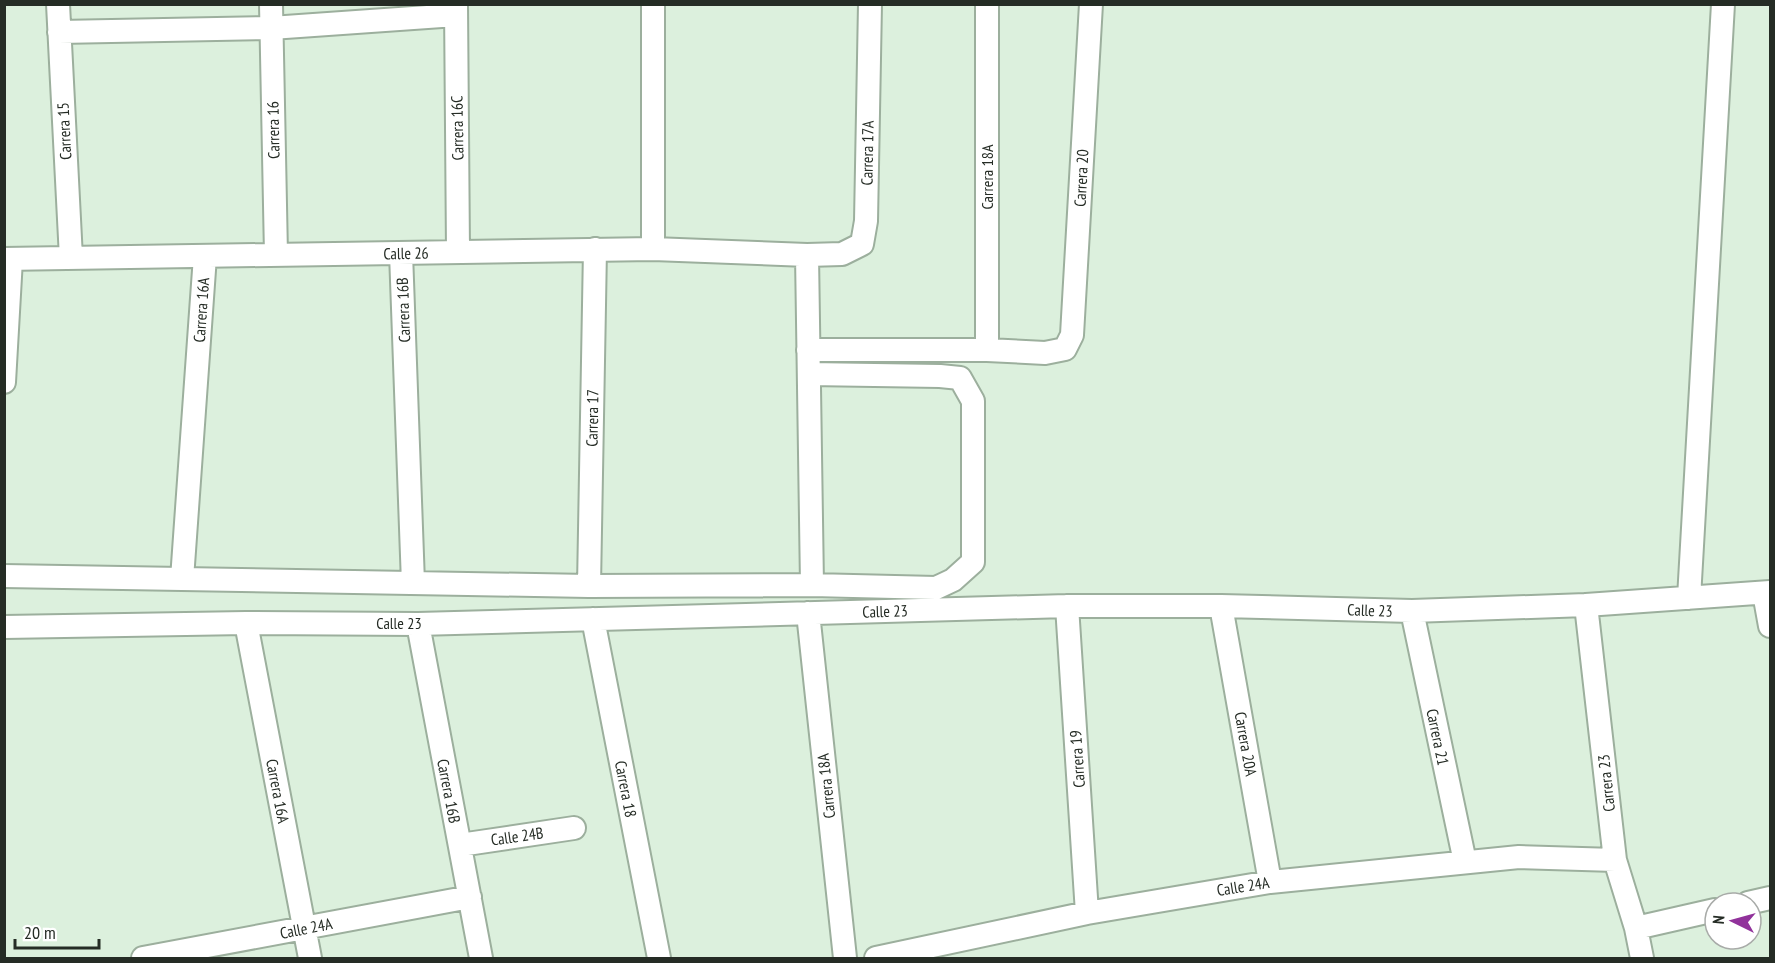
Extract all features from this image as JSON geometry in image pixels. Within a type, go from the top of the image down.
[{"type":"street","name":"Carrera 15","points":[[58,4],[71,258]]},
{"type":"street","name":"Carrera 16","points":[[271,4],[276,255]]},
{"type":"street","points":[[653,4],[653,249]]},
{"type":"street","name":"Carrera 17A","points":[[807,255],[842,254],[862,244],[866,221],[870,4]]},
{"type":"street","name":"Carrera 18A","points":[[987,4],[987,350]]},
{"type":"street","name":"Carrera 20","points":[[987,350],[1045,353],[1065,349],[1072,335],[1091,4]]},
{"type":"street","points":[[1689,598],[1723,4]]},
{"type":"street","points":[[59,32],[271,28],[456,10]]},
{"type":"street","name":"Carrera 16C","points":[[456,10],[458,252]]},
{"type":"street","name":"Calle 26","points":[[8,259],[595,249],[807,255]]},
{"type":"street","name":"Carrera 17","points":[[589,586],[595,249]]},
{"type":"street","name":"Carrera 16B","points":[[401,253],[412,583]]},
{"type":"street","points":[[807,255],[812,585]]},
{"type":"street","name":"Carrera 16A","points":[[182,579],[205,256]]},
{"type":"street","points":[[4,382],[8,259]]},
{"type":"street","points":[[808,350],[987,350]]},
{"type":"street","points":[[4,576],[589,586],[812,585],[936,588],[953,580],[973,562],[973,402],[960,378],[808,374]]},
{"type":"street","points":[[1767,592],[1770,626]]},
{"type":"street","name":"Calle 23","points":[[4,627],[246,623],[418,624],[1067,606],[1221,606],[1412,611],[1586,605],[1767,592]]},
{"type":"street","name":"Carrera 23","points":[[1586,605],[1615,860],[1636,928],[1642,958]]},
{"type":"street","name":"Carrera 19","points":[[1067,606],[1087,913]]},
{"type":"street","name":"Carrera 20A","points":[[1221,606],[1270,882]]},
{"type":"street","name":"Carrera 21","points":[[1412,611],[1465,862]]},
{"type":"street","name":"Carrera 18A","points":[[808,613],[845,958]]},
{"type":"street","name":"Carrera 18","points":[[593,619],[659,958]]},
{"type":"street","name":"Carrera 16A","points":[[246,623],[310,958]]},
{"type":"street","name":"Carrera 16B","points":[[418,624],[481,958]]},
{"type":"street","name":"Calle 24B","points":[[460,845],[574,828]]},
{"type":"street","name":"Calle 24A","points":[[876,958],[1087,913],[1270,882],[1519,857],[1615,860]]},
{"type":"street","name":"Calle 24A","points":[[143,958],[470,897]]},
{"type":"street","points":[[1636,928],[1703,913]]}]
